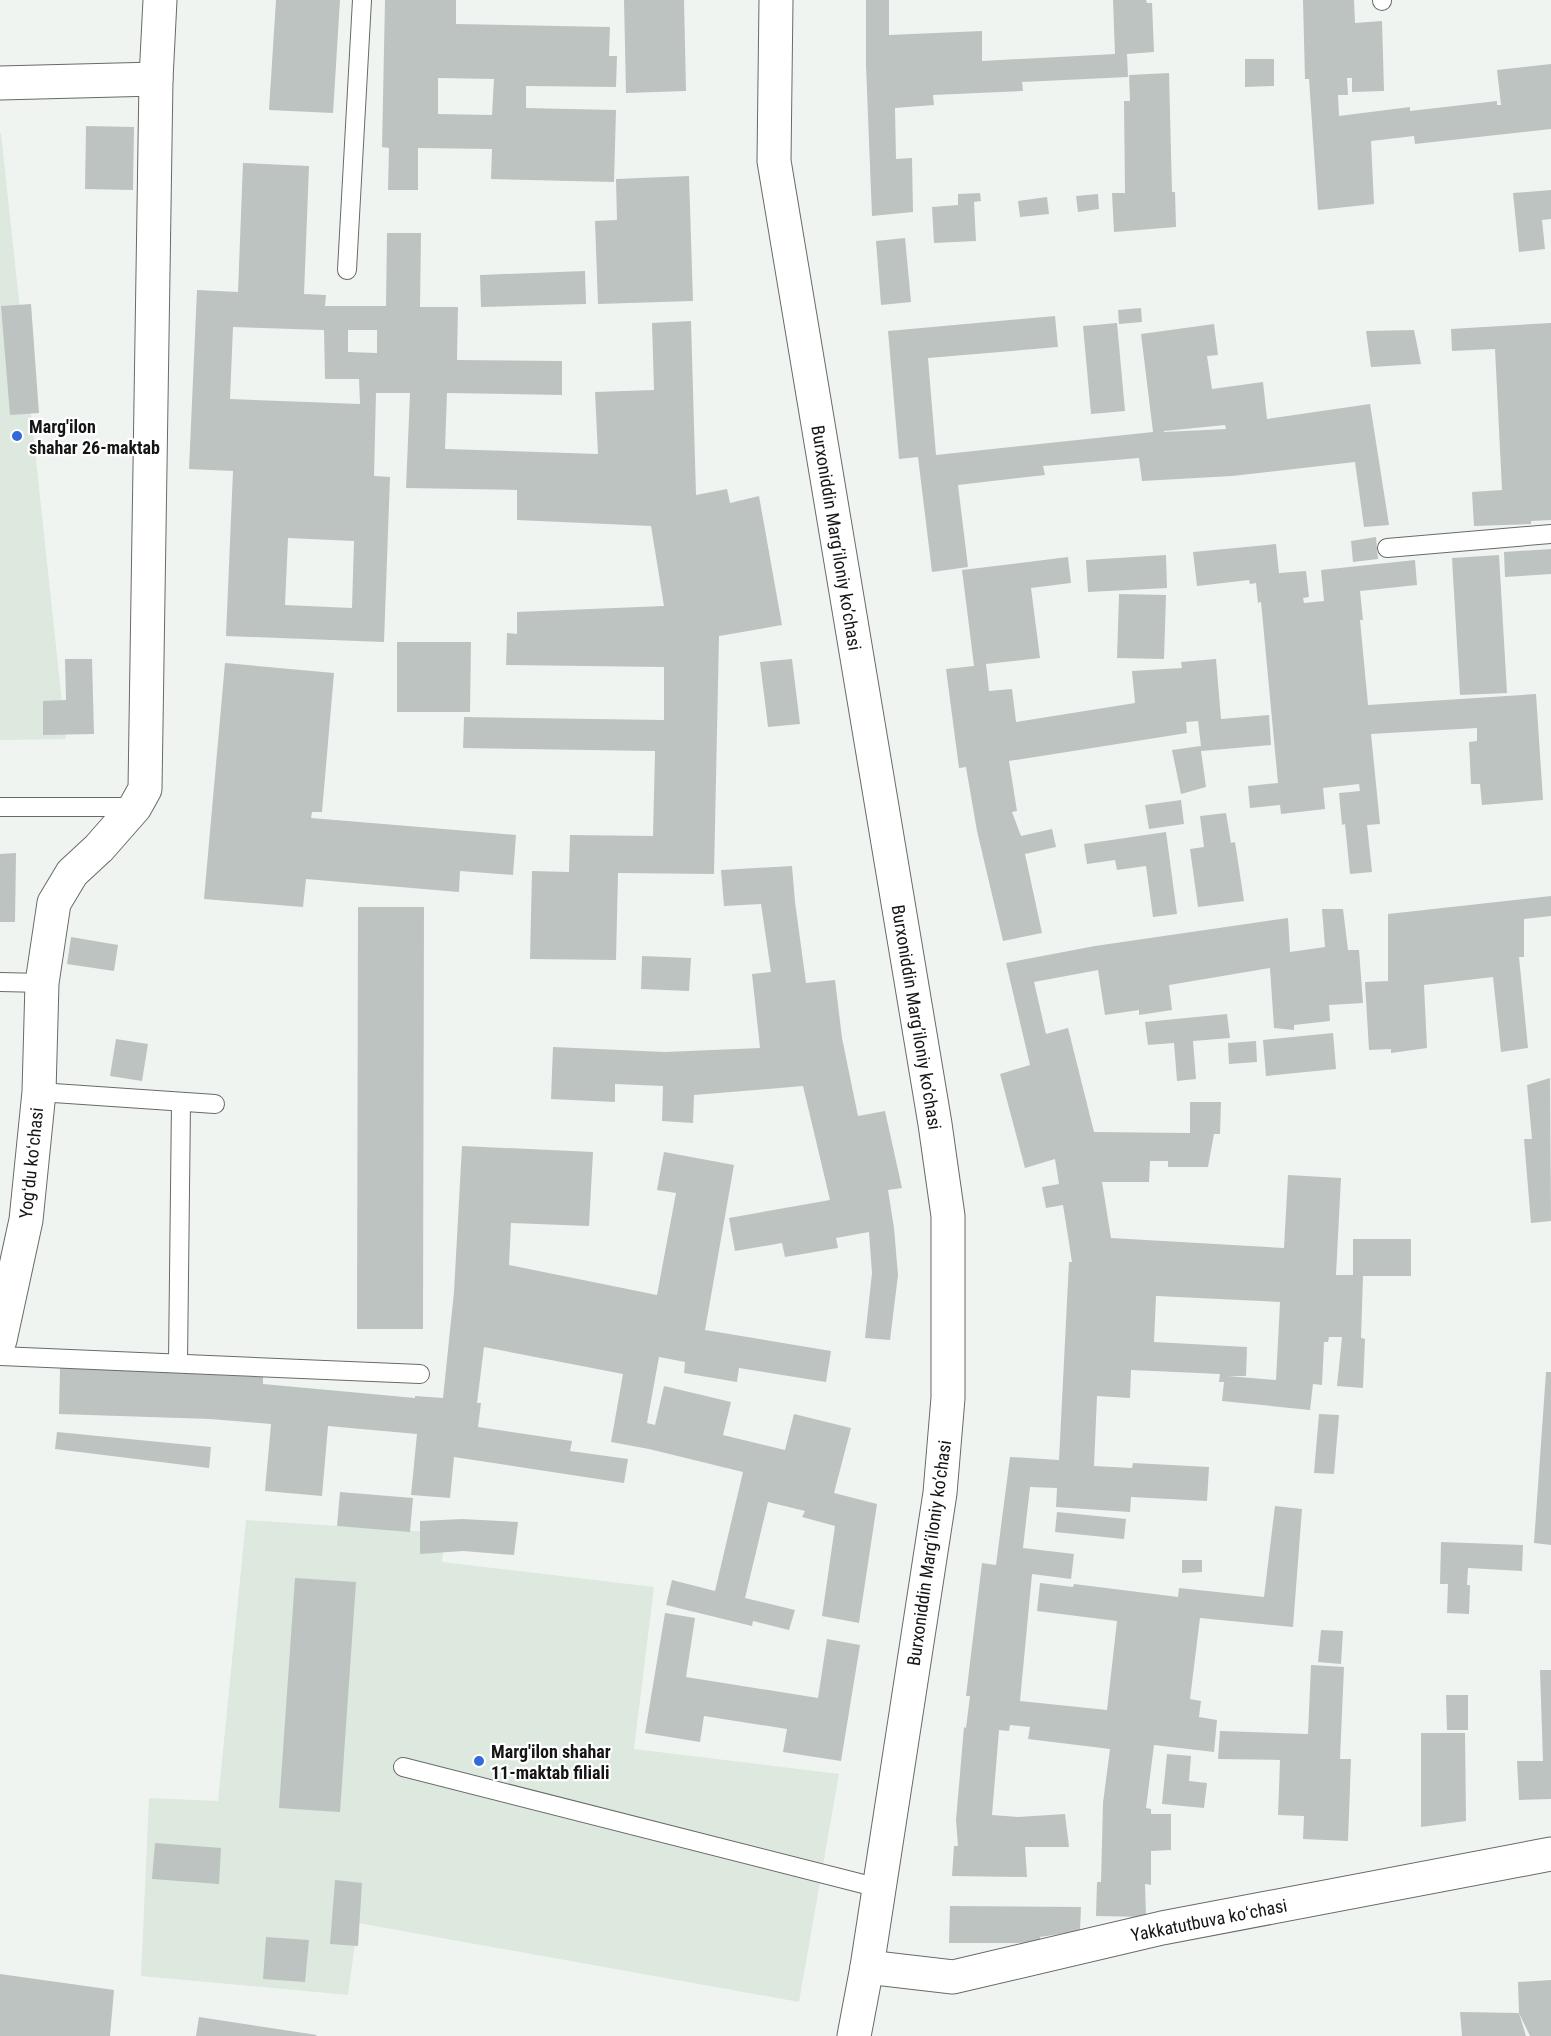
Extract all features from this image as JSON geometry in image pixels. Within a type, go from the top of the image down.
[{"type":"street","points":[[135,807],[144,789],[156,79],[160,0]]},
{"type":"street","name":"Burxoniddin Marg’iloniy ko’chasi","points":[[776,0],[774,161],[935,1124],[948,1216],[948,1398],[940,1493],[867,1967],[854,2036]]},
{"type":"street","points":[[0,83],[156,79]]},
{"type":"street","name":"Yogʻdu koʻchasi","points":[[0,1340],[26,1220],[39,1092],[42,983],[54,903],[72,873],[99,848],[135,807]]},
{"type":"street","name":"Yakkatutbuva koʻchasi","points":[[867,1967],[952,1977],[1162,1928],[1551,1854]]},
{"type":"lane","points":[[347,270],[362,0]]},
{"type":"lane","points":[[1387,548],[1551,534]]},
{"type":"lane","points":[[0,807],[135,807]]},
{"type":"lane","points":[[0,982],[42,983]]},
{"type":"lane","points":[[39,1092],[215,1104]]},
{"type":"lane","points":[[178,1363],[181,1102]]},
{"type":"lane","points":[[0,1356],[420,1374]]},
{"type":"lane","points":[[403,1767],[879,1888]]},
{"type":"shaded area","name":"Marg'ilon shahar 26-maktab","points":[[1,133],[66,739],[0,740]]},
{"type":"shaded area","name":"Marg'ilon shahar 11-maktab filiali","points":[[246,1520],[445,1533],[442,1562],[654,1587],[634,1749],[839,1774],[799,2002],[358,1923],[348,1995],[141,1976],[149,1798],[218,1801]]},
{"type":"building","points":[[276,0],[340,0],[333,113],[269,110]]},
{"type":"building","points":[[385,0],[456,0],[456,24],[610,27],[609,56],[617,56],[616,87],[526,86],[526,108],[616,110],[614,182],[491,179],[492,149],[418,148],[418,190],[388,190],[389,148],[382,147]],"holes":[[[438,78],[494,79],[492,115],[438,114]]]},
{"type":"building","points":[[624,0],[684,0],[686,91],[626,93]]},
{"type":"building","points":[[866,0],[889,0],[889,35],[982,31],[982,61],[1115,54],[1113,0],[1146,0],[1147,3],[1152,3],[1154,52],[1127,54],[1128,77],[1022,82],[1023,91],[933,95],[934,105],[895,108],[896,159],[912,158],[913,212],[872,216],[866,66]]},
{"type":"building","points":[[1303,0],[1354,0],[1355,23],[1382,21],[1384,91],[1352,92],[1352,78],[1347,78],[1348,95],[1338,95],[1339,116],[1410,107],[1410,111],[1497,101],[1497,105],[1501,105],[1497,70],[1551,64],[1551,129],[1415,144],[1414,136],[1371,141],[1374,204],[1318,210],[1309,79],[1305,79]]},
{"type":"building","points":[[1245,59],[1274,59],[1274,86],[1245,87]]},
{"type":"building","points":[[1169,73],[1172,192],[1175,192],[1176,227],[1114,232],[1112,193],[1125,193],[1124,101],[1130,101],[1129,75]]},
{"type":"building","points":[[86,126],[134,127],[133,190],[85,189]]},
{"type":"building","points":[[243,163],[309,166],[304,294],[326,295],[325,306],[386,306],[387,233],[421,233],[420,307],[458,307],[457,360],[562,361],[562,395],[447,393],[445,449],[598,454],[595,392],[654,390],[652,323],[691,321],[696,495],[727,489],[730,503],[759,496],[782,625],[719,636],[714,874],[618,873],[616,960],[530,959],[532,871],[569,872],[570,835],[653,836],[655,751],[463,748],[464,717],[664,720],[664,667],[506,665],[507,633],[517,634],[517,612],[664,606],[651,526],[517,520],[517,490],[406,488],[410,393],[376,393],[374,476],[390,477],[384,642],[226,636],[233,471],[189,469],[197,290],[238,292]],"holes":[[[233,327],[324,330],[325,379],[359,379],[360,404],[230,399]],[[348,330],[377,330],[377,353],[348,352]],[[288,538],[354,541],[352,608],[285,605]]]},
{"type":"building","points":[[689,176],[693,301],[598,304],[595,221],[617,220],[616,179]]},
{"type":"building","points":[[1551,190],[1551,219],[1542,220],[1545,249],[1519,252],[1513,193]]},
{"type":"building","points":[[980,193],[981,201],[974,202],[976,241],[934,243],[932,207],[958,205],[958,194]]},
{"type":"building","points":[[1098,194],[1099,209],[1078,212],[1076,196]]},
{"type":"building","points":[[1047,197],[1049,214],[1020,217],[1018,201]]},
{"type":"building","points":[[905,238],[911,302],[881,305],[876,241]]},
{"type":"building","points":[[585,271],[586,304],[481,307],[480,275]]},
{"type":"building","points":[[31,304],[39,413],[10,415],[1,306]]},
{"type":"building","points":[[1141,308],[1142,322],[1119,324],[1118,310]]},
{"type":"building","points":[[1055,316],[1058,347],[928,358],[936,455],[1153,432],[1141,334],[1214,324],[1218,355],[1207,356],[1212,389],[1263,382],[1267,419],[1370,404],[1389,525],[1364,527],[1355,462],[1232,476],[1142,481],[1139,458],[1043,466],[1045,475],[958,485],[968,567],[932,572],[918,457],[899,459],[888,331]],"holes":[[[1225,425],[1226,429],[1164,432]]]},
{"type":"building","points":[[1117,323],[1125,411],[1091,414],[1083,326]]},
{"type":"building","points":[[1551,323],[1551,520],[1531,521],[1531,524],[1474,526],[1472,492],[1502,490],[1495,349],[1452,351],[1451,329]]},
{"type":"building","points":[[1414,330],[1421,364],[1371,367],[1366,331]]},
{"type":"building","points":[[1376,537],[1378,559],[1353,562],[1351,541]]},
{"type":"building","points":[[1276,544],[1279,573],[1306,571],[1309,597],[1303,598],[1304,603],[1324,601],[1321,570],[1415,560],[1417,585],[1360,591],[1363,620],[1360,620],[1368,705],[1536,694],[1543,800],[1482,805],[1480,784],[1471,784],[1469,742],[1477,741],[1477,728],[1371,734],[1380,824],[1367,825],[1372,872],[1350,874],[1345,824],[1342,825],[1339,793],[1360,791],[1359,784],[1323,788],[1325,809],[1281,814],[1280,805],[1250,808],[1248,786],[1278,783],[1261,602],[1258,603],[1256,583],[1250,584],[1249,580],[1197,586],[1193,552]]},
{"type":"building","points":[[1551,549],[1551,574],[1505,577],[1504,552]]},
{"type":"building","points":[[1166,555],[1167,588],[1088,592],[1086,560]]},
{"type":"building","points":[[1499,555],[1507,693],[1460,695],[1452,558]]},
{"type":"building","points":[[1068,557],[1071,583],[1031,588],[1040,658],[986,664],[989,691],[1012,689],[1016,722],[1135,703],[1132,671],[1182,668],[1181,662],[1216,659],[1221,719],[1269,715],[1271,745],[1201,751],[1206,787],[1181,794],[1172,750],[1201,746],[1198,721],[1186,722],[1187,733],[1009,761],[1017,811],[1012,812],[1021,836],[1052,829],[1056,847],[1025,854],[1042,933],[1003,941],[977,831],[966,767],[959,768],[946,669],[974,666],[962,570]]},
{"type":"building","points":[[1119,594],[1166,595],[1164,659],[1117,658]]},
{"type":"building","points":[[397,642],[471,642],[470,712],[397,712]]},
{"type":"building","points":[[65,659],[92,659],[94,734],[43,735],[43,701],[66,700]]},
{"type":"building","points":[[792,659],[800,724],[768,727],[760,662]]},
{"type":"building","points":[[225,663],[334,673],[322,812],[312,812],[311,818],[516,835],[513,875],[460,871],[459,892],[306,879],[303,907],[204,899]]},
{"type":"building","points":[[1181,800],[1184,824],[1149,829],[1145,805]]},
{"type":"building","points":[[1226,813],[1231,843],[1235,842],[1244,901],[1198,907],[1190,849],[1204,847],[1200,816]]},
{"type":"building","points":[[1166,832],[1177,914],[1153,917],[1146,866],[1117,870],[1115,860],[1087,864],[1084,844]]},
{"type":"building","points":[[16,853],[15,922],[0,922],[0,854]]},
{"type":"building","points":[[792,866],[806,983],[835,980],[842,1038],[858,1116],[885,1111],[902,1188],[888,1190],[898,1275],[890,1340],[865,1338],[872,1273],[869,1232],[836,1238],[838,1248],[785,1257],[782,1243],[735,1251],[729,1218],[830,1200],[803,1086],[694,1095],[693,1123],[662,1121],[663,1086],[615,1084],[615,1102],[551,1099],[553,1047],[665,1052],[760,1048],[752,974],[771,972],[761,904],[724,906],[721,870]]},
{"type":"building","points":[[1551,896],[1551,916],[1524,919],[1524,957],[1519,957],[1528,1048],[1501,1052],[1493,977],[1424,985],[1427,1048],[1391,1053],[1391,1049],[1369,1050],[1365,982],[1388,981],[1388,914]]},
{"type":"building","points":[[358,907],[424,907],[423,1329],[357,1329]]},
{"type":"building","points":[[1322,909],[1343,909],[1348,950],[1359,950],[1363,1003],[1329,1005],[1330,1021],[1294,1025],[1294,1030],[1274,1028],[1270,968],[1169,985],[1172,1010],[1139,1015],[1139,1010],[1105,1015],[1098,970],[1034,982],[1046,1034],[1068,1028],[1094,1132],[1190,1133],[1190,1102],[1221,1102],[1220,1134],[1214,1134],[1208,1167],[1168,1167],[1168,1161],[1150,1161],[1149,1182],[1102,1182],[1111,1238],[1284,1248],[1288,1175],[1341,1178],[1336,1275],[1353,1275],[1353,1239],[1411,1239],[1411,1276],[1363,1276],[1361,1338],[1365,1339],[1363,1388],[1337,1386],[1342,1337],[1329,1337],[1328,1342],[1324,1342],[1322,1385],[1313,1384],[1310,1410],[1222,1401],[1224,1382],[1219,1382],[1220,1374],[1131,1370],[1130,1398],[1097,1396],[1094,1466],[1132,1468],[1133,1463],[1209,1467],[1207,1501],[1131,1497],[1130,1512],[1056,1507],[1057,1488],[1030,1487],[1023,1548],[1074,1554],[1071,1579],[1032,1574],[1020,1701],[1107,1710],[1117,1621],[1037,1611],[1040,1583],[1073,1587],[1074,1584],[1178,1597],[1179,1588],[1264,1597],[1275,1506],[1302,1509],[1293,1627],[1200,1618],[1190,1699],[1201,1701],[1199,1717],[1217,1720],[1214,1752],[1154,1745],[1146,1808],[1151,1809],[1151,1814],[1171,1814],[1171,1850],[1151,1851],[1151,1885],[1145,1884],[1146,1917],[1096,1916],[1097,1882],[1101,1882],[1103,1803],[1110,1749],[1028,1739],[1030,1727],[1010,1725],[1009,1731],[999,1730],[992,1815],[1018,1817],[1065,1814],[1069,1847],[1025,1847],[1027,1877],[952,1876],[954,1846],[958,1846],[956,1820],[964,1727],[966,1728],[970,1696],[966,1696],[982,1563],[996,1565],[1010,1457],[1059,1460],[1069,1262],[1072,1262],[1063,1205],[1046,1208],[1042,1187],[1059,1184],[1055,1159],[1025,1168],[1000,1074],[1030,1065],[1006,963],[1095,946],[1288,918],[1290,952],[1325,947]],"holes":[[[1156,1296],[1280,1302],[1276,1380],[1228,1376],[1246,1376],[1247,1347],[1154,1342]]]},
{"type":"building","points":[[71,937],[118,945],[114,971],[67,964]]},
{"type":"building","points":[[642,956],[691,958],[689,991],[641,989]]},
{"type":"building","points":[[1227,1014],[1230,1038],[1193,1041],[1196,1079],[1177,1081],[1174,1043],[1148,1045],[1145,1022]]},
{"type":"building","points":[[1333,1033],[1336,1069],[1266,1076],[1263,1040]]},
{"type":"building","points":[[116,1039],[148,1044],[142,1081],[110,1076]]},
{"type":"building","points":[[1256,1041],[1257,1062],[1229,1064],[1228,1043]]},
{"type":"building","points":[[1550,1078],[1551,1221],[1531,1223],[1524,1139],[1532,1139],[1527,1085]]},
{"type":"building","points":[[462,1146],[593,1152],[589,1226],[511,1223],[509,1265],[657,1295],[676,1193],[657,1190],[664,1152],[734,1165],[705,1330],[831,1351],[826,1382],[739,1368],[737,1382],[684,1373],[685,1362],[659,1357],[647,1423],[655,1425],[664,1386],[731,1402],[723,1435],[785,1450],[794,1414],[851,1428],[834,1493],[877,1504],[859,1623],[822,1616],[835,1526],[802,1517],[805,1511],[768,1502],[745,1598],[795,1610],[789,1630],[753,1621],[752,1626],[666,1605],[672,1580],[715,1591],[743,1472],[611,1442],[623,1374],[484,1347],[477,1403],[481,1403],[478,1427],[572,1441],[570,1451],[628,1459],[624,1483],[454,1457],[450,1498],[411,1495],[417,1434],[328,1426],[322,1496],[265,1491],[271,1424],[210,1419],[59,1414],[60,1368],[263,1377],[263,1384],[415,1398],[415,1396],[443,1398],[454,1292]]},
{"type":"building","points":[[1546,1372],[1551,1372],[1551,1545],[1534,1543]]},
{"type":"building","points":[[1319,1414],[1339,1415],[1334,1474],[1314,1473]]},
{"type":"building","points":[[57,1432],[211,1447],[209,1468],[55,1449]]},
{"type":"building","points":[[340,1492],[413,1498],[410,1532],[337,1526]]},
{"type":"building","points":[[1057,1512],[1126,1519],[1124,1539],[1055,1532]]},
{"type":"building","points":[[462,1519],[518,1522],[514,1555],[463,1551],[420,1554],[420,1521]]},
{"type":"building","points":[[1441,1542],[1523,1545],[1522,1571],[1468,1568],[1469,1614],[1447,1613],[1448,1584],[1440,1584]]},
{"type":"building","points":[[1182,1560],[1202,1560],[1202,1572],[1182,1573]]},
{"type":"building","points":[[295,1578],[356,1582],[340,1812],[279,1808]]},
{"type":"building","points":[[665,1613],[695,1618],[686,1677],[818,1698],[827,1639],[860,1645],[841,1761],[783,1752],[787,1729],[704,1716],[700,1742],[645,1733]]},
{"type":"building","points":[[1321,1630],[1343,1631],[1341,1664],[1318,1662]]},
{"type":"building","points":[[1311,1665],[1344,1667],[1340,1759],[1351,1759],[1348,1841],[1303,1839],[1304,1816],[1278,1815],[1280,1760],[1218,1759],[1220,1731],[1308,1734]]},
{"type":"building","points":[[1540,1670],[1551,1670],[1551,1799],[1519,1800],[1517,1761],[1543,1761]]},
{"type":"building","points":[[1446,1695],[1468,1695],[1468,1730],[1447,1730]]},
{"type":"building","points":[[1421,1733],[1465,1733],[1466,1821],[1421,1827]]},
{"type":"building","points":[[1167,1754],[1191,1756],[1189,1781],[1207,1783],[1204,1808],[1162,1804]]},
{"type":"building","points":[[155,1843],[221,1848],[219,1884],[152,1879]]},
{"type":"building","points":[[335,1880],[362,1883],[358,1946],[330,1944]]},
{"type":"building","points":[[950,1906],[1081,1907],[1080,1931],[1040,1937],[1040,1942],[949,1943]]},
{"type":"building","points":[[266,1937],[309,1940],[305,1982],[263,1979]]},
{"type":"building","points":[[0,1974],[114,1990],[110,2036],[0,2036]]},
{"type":"building","points":[[1551,1980],[1551,2036],[1530,2036],[1519,2013],[1518,1982]]},
{"type":"building","points":[[1460,2012],[1519,2013],[1526,2036],[1462,2036]]},
{"type":"building","points":[[199,2017],[317,2035],[196,2036]]},
{"type":"place","name":"Marg'ilon shahar 26-maktab","points":[[17,436]]},
{"type":"place","name":"Marg'ilon shahar 11-maktab filiali","points":[[479,1761]]}]
